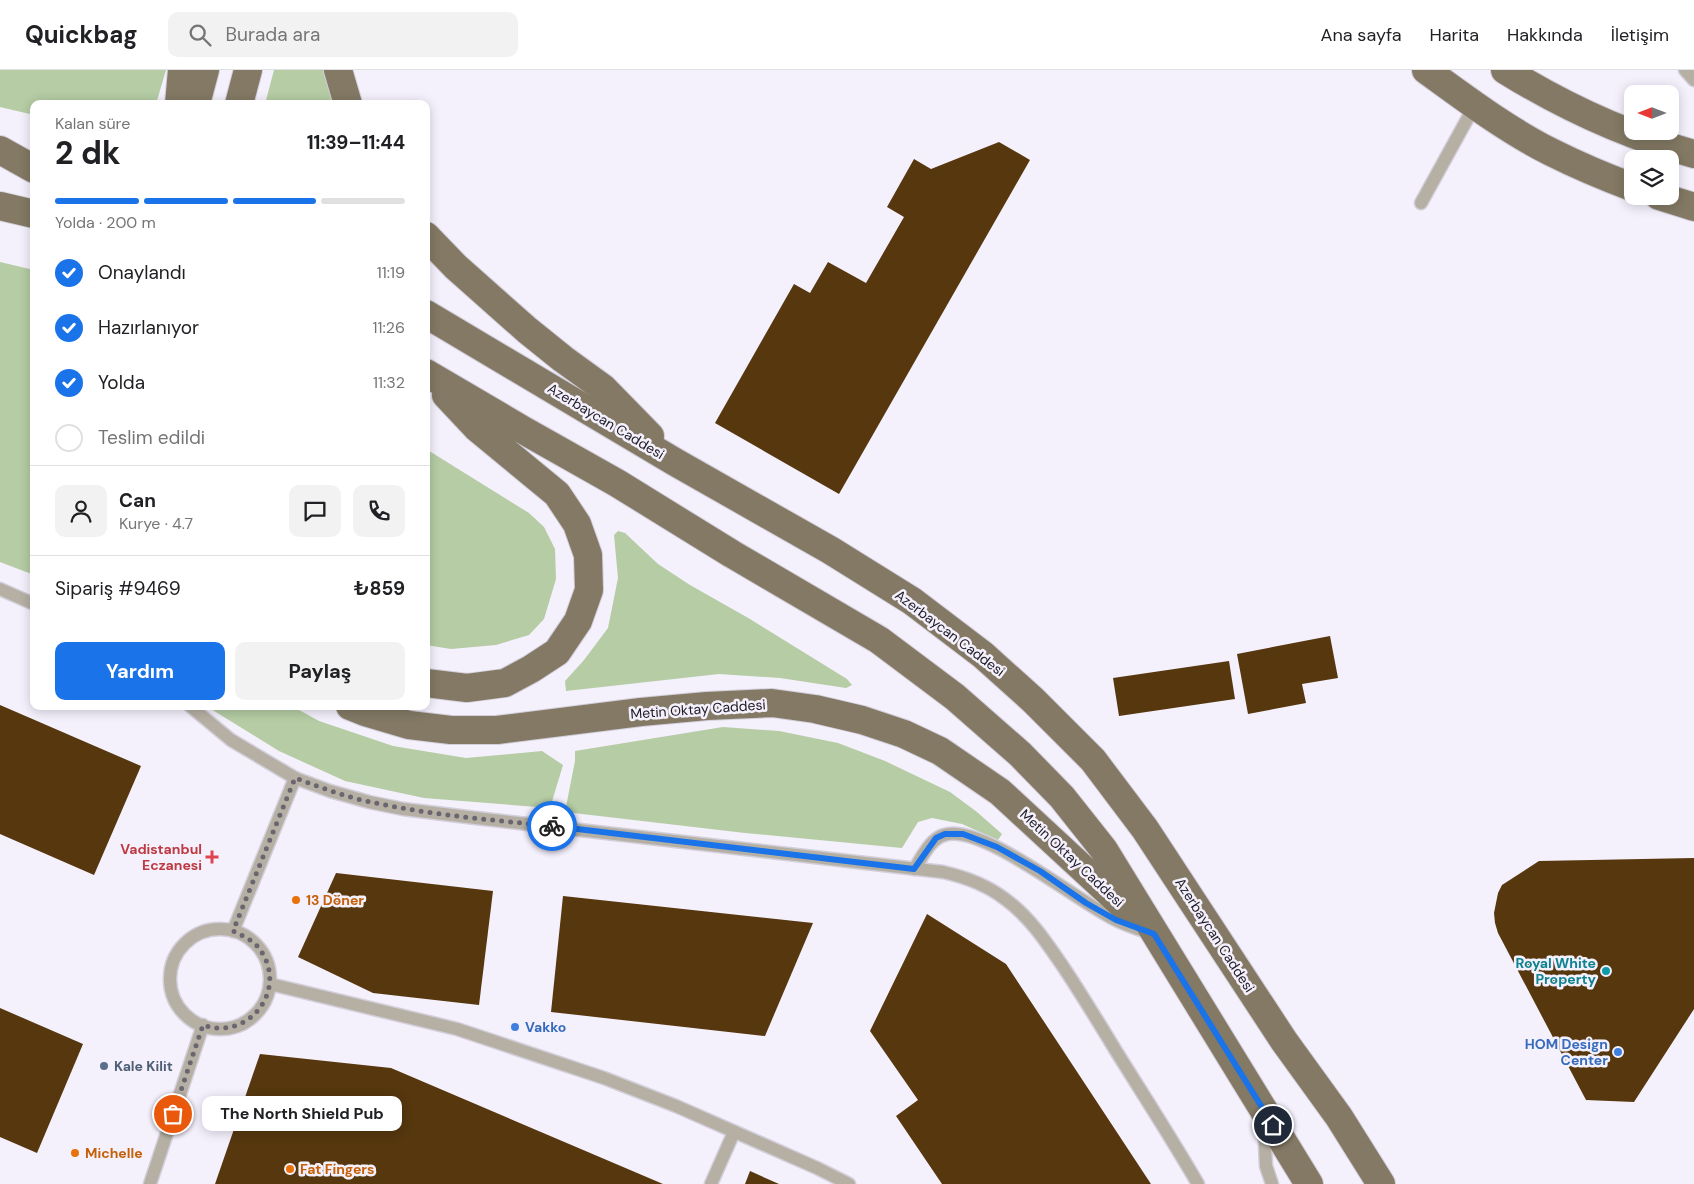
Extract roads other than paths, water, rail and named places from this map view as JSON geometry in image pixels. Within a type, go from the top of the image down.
[{"type":"main road","points":[[178,100],[182,70]]},
{"type":"main road","points":[[197,100],[205,70]]},
{"type":"main road","points":[[241,100],[248,70]]},
{"type":"main road","points":[[338,70],[347,100]]},
{"type":"main road","points":[[1426,70],[1475,105],[1550,152],[1624,184]]},
{"type":"main road","points":[[1505,70],[1561,103],[1674,149],[1694,154]]},
{"type":"main road","points":[[0,150],[30,168]]},
{"type":"main road","points":[[0,165],[30,169]]},
{"type":"main road","points":[[1679,202],[1694,207]]},
{"type":"main road","points":[[0,206],[30,213]]},
{"type":"main road","points":[[430,240],[456,268],[527,330],[603,388],[675,462]]},
{"type":"main road","name":"Azerbaycan Caddesi","points":[[430,316],[675,462],[830,550],[912,601],[983,655],[1033,700],[1093,760],[1144,829],[1279,1033],[1339,1117],[1381,1184]]},
{"type":"main road","points":[[430,375],[617,483],[732,554],[878,640],[955,697],[1020,754],[1062,797],[1104,850],[1309,1184]]},
{"type":"main road","points":[[430,377],[477,428],[558,494],[577,524],[588,555],[589,590],[578,622],[557,652],[531,670],[505,684],[467,688],[430,684]]},
{"type":"main road","name":"Metin Oktay Caddesi","points":[[362,710],[409,725],[451,730],[497,730],[641,712],[772,703],[815,709],[862,720],[904,734],[940,751],[1000,792],[1154,934]]},
{"type":"lane","points":[[1685,70],[1694,80]]},
{"type":"lane","points":[[1421,203],[1475,105]]},
{"type":"lane","points":[[0,589],[30,602]]},
{"type":"lane","points":[[195,710],[231,740],[295,778],[361,800],[403,809],[943,872],[986,886],[1006,899],[1044,938],[1085,999],[1198,1184]]},
{"type":"lane","points":[[233,931],[295,778]]},
{"type":"lane","points":[[914,869],[936,838],[945,834],[963,834],[997,847],[1040,871],[1086,903],[1116,920],[1154,934]]},
{"type":"lane","points":[[216,929],[233,931],[248,938],[261,950],[268,966],[270,984],[265,1000],[255,1015],[243,1024],[228,1029],[212,1029],[198,1024],[185,1015],[176,1002],[171,988],[170,972],[175,957],[185,943],[199,933],[216,929]]},
{"type":"lane","points":[[270,984],[457,1029],[604,1078],[676,1106],[849,1184]]},
{"type":"lane","points":[[150,1184],[203,1025]]},
{"type":"lane","points":[[1264,1110],[1266,1166],[1272,1184]]},
{"type":"lane","points":[[712,1184],[734,1132]]},
{"type":"place","name":"Vadistanbul Eczanesi","points":[[212,857]]},
{"type":"place","name":"13 Döner","points":[[296,900]]},
{"type":"place","name":"Royal White Property","points":[[1606,971]]},
{"type":"place","name":"Vakko","points":[[515,1027]]},
{"type":"place","name":"HOM Design Center","points":[[1618,1052]]},
{"type":"place","name":"Kale Kilit","points":[[104,1066]]},
{"type":"place","name":"The North Shield Pub","points":[[173,1114]]},
{"type":"place","name":"Michelle","points":[[75,1153]]},
{"type":"place","name":"Fat Fingers","points":[[290,1169]]}]
